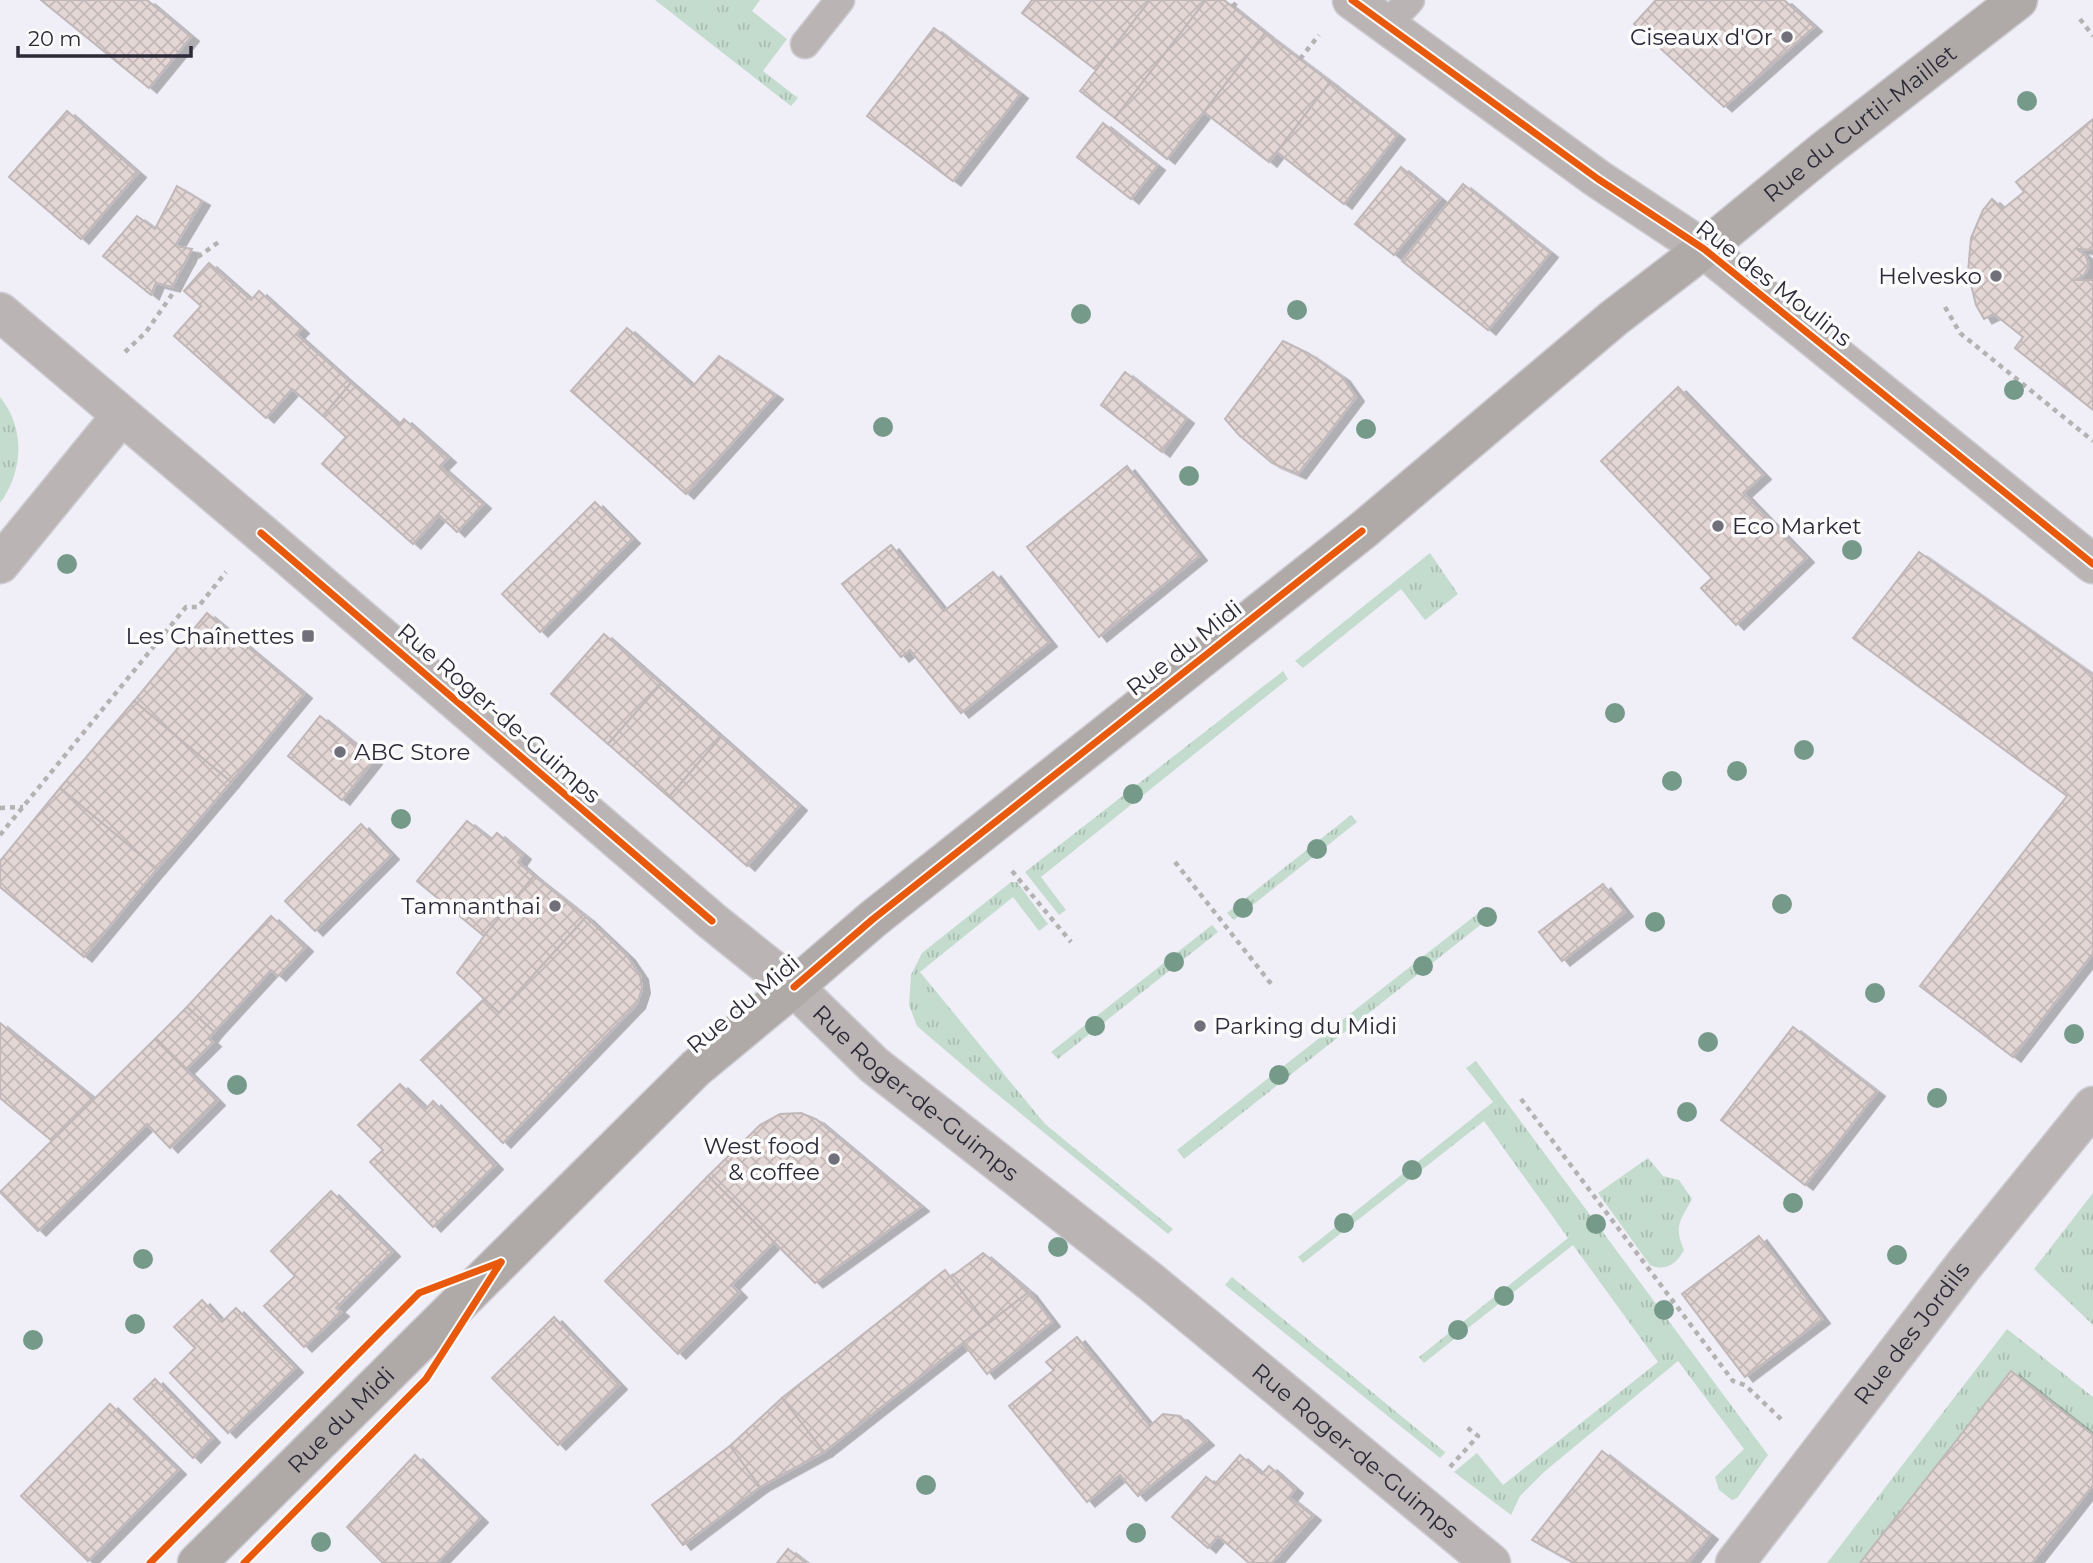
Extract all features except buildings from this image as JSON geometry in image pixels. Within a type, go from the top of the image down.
[{"type":"main road","name":"Rue du Curtil-Maillet","points":[[1704,249],[1830,145],[2018,0]]},
{"type":"main road","name":"Rue du Midi","points":[[197,1563],[696,1068],[873,919],[1362,531],[1606,325],[1704,249]]},
{"type":"street","name":"Rue des Moulins","points":[[1352,0],[1398,12],[1598,179],[1704,249],[2093,564]]},
{"type":"street","name":"Rue Roger-de-Guimps","points":[[0,312],[712,921],[794,987],[874,1065],[1151,1282],[1491,1563]]},
{"type":"street","points":[[0,564],[121,416]]},
{"type":"street","name":"Rue des Jordils","points":[[1735,1563],[1964,1265],[2093,1106]]},
{"type":"lane","points":[[805,44],[841,0]]},
{"type":"path","points":[[1233,7],[1238,0]]},
{"type":"path","points":[[2080,19],[2093,36]]},
{"type":"path","points":[[1300,60],[1320,33]]},
{"type":"path","points":[[125,352],[146,332],[198,257],[220,241]]},
{"type":"path","points":[[1945,307],[1960,333],[2093,441]]},
{"type":"path","points":[[0,835],[186,607],[198,607],[226,572]]},
{"type":"path","points":[[0,808],[23,807]]},
{"type":"path","points":[[1175,862],[1272,985]]},
{"type":"path","points":[[1012,870],[1070,942]]},
{"type":"path","points":[[1521,1099],[1733,1381],[1745,1385],[1788,1426]]},
{"type":"path","points":[[1444,1474],[1478,1436],[1464,1425]]},
{"type":"green space","points":[[655,0],[760,0],[752,11],[787,39],[763,71],[798,98],[791,106]]},
{"type":"green space","points":[[0,397],[14,423],[18,450],[13,478],[0,503]]},
{"type":"green space","points":[[1430,553],[1458,594],[1425,620],[1401,589],[1303,668],[1295,661]]},
{"type":"green space","points":[[1283,671],[1288,679],[1041,877],[1066,910],[1059,915],[1025,872]]},
{"type":"green space","points":[[1351,815],[1357,822],[1234,920],[1227,913]]},
{"type":"green space","points":[[1011,882],[1017,882],[1048,924],[1039,931],[1013,897],[920,972],[1045,1124],[1173,1229],[1168,1234],[917,1026],[909,1005],[911,975],[922,953]]},
{"type":"green space","points":[[1486,907],[1493,915],[1184,1159],[1177,1150]]},
{"type":"green space","points":[[1212,925],[1218,932],[1058,1059],[1051,1052]]},
{"type":"green space","points":[[1476,1061],[1768,1455],[1737,1498],[1732,1500],[1719,1490],[1715,1477],[1744,1449],[1678,1361],[1544,1472],[1520,1496],[1511,1515],[1454,1472],[1477,1453],[1503,1485],[1658,1362],[1573,1245],[1424,1363],[1419,1357],[1568,1238],[1484,1121],[1303,1263],[1298,1257],[1493,1102],[1466,1068]]},
{"type":"green space","points":[[1648,1158],[1663,1176],[1679,1180],[1692,1199],[1679,1228],[1684,1250],[1674,1263],[1661,1268],[1650,1265],[1598,1193]]},
{"type":"green space","points":[[2093,1193],[2093,1325],[2034,1269]]},
{"type":"green space","points":[[1232,1277],[1445,1453],[1440,1458],[1225,1285]]},
{"type":"green space","points":[[2007,1329],[2093,1397],[2093,1435],[2010,1371],[1860,1563],[1827,1563]]},
{"type":"cycle path","points":[[1352,0],[1598,179],[1704,249],[2093,564]]},
{"type":"cycle path","points":[[794,987],[873,919],[1362,531]]},
{"type":"cycle path","points":[[261,533],[712,921]]},
{"type":"cycle path","points":[[150,1563],[419,1293],[501,1262]]},
{"type":"cycle path","points":[[244,1563],[426,1379],[501,1262]]},
{"type":"place","name":"Ciseaux d'Or","points":[[1787,37]]},
{"type":"place","name":"Helvesko","points":[[1996,276]]},
{"type":"place","name":"Eco Market","points":[[1718,526]]},
{"type":"place","name":"Les Chaînettes","points":[[308,636]]},
{"type":"place","name":"ABC Store","points":[[340,752]]},
{"type":"place","name":"Tamnanthai","points":[[555,906]]},
{"type":"place","name":"Parking du Midi","points":[[1200,1026]]},
{"type":"place","name":"West food & coffee","points":[[834,1159]]}]
